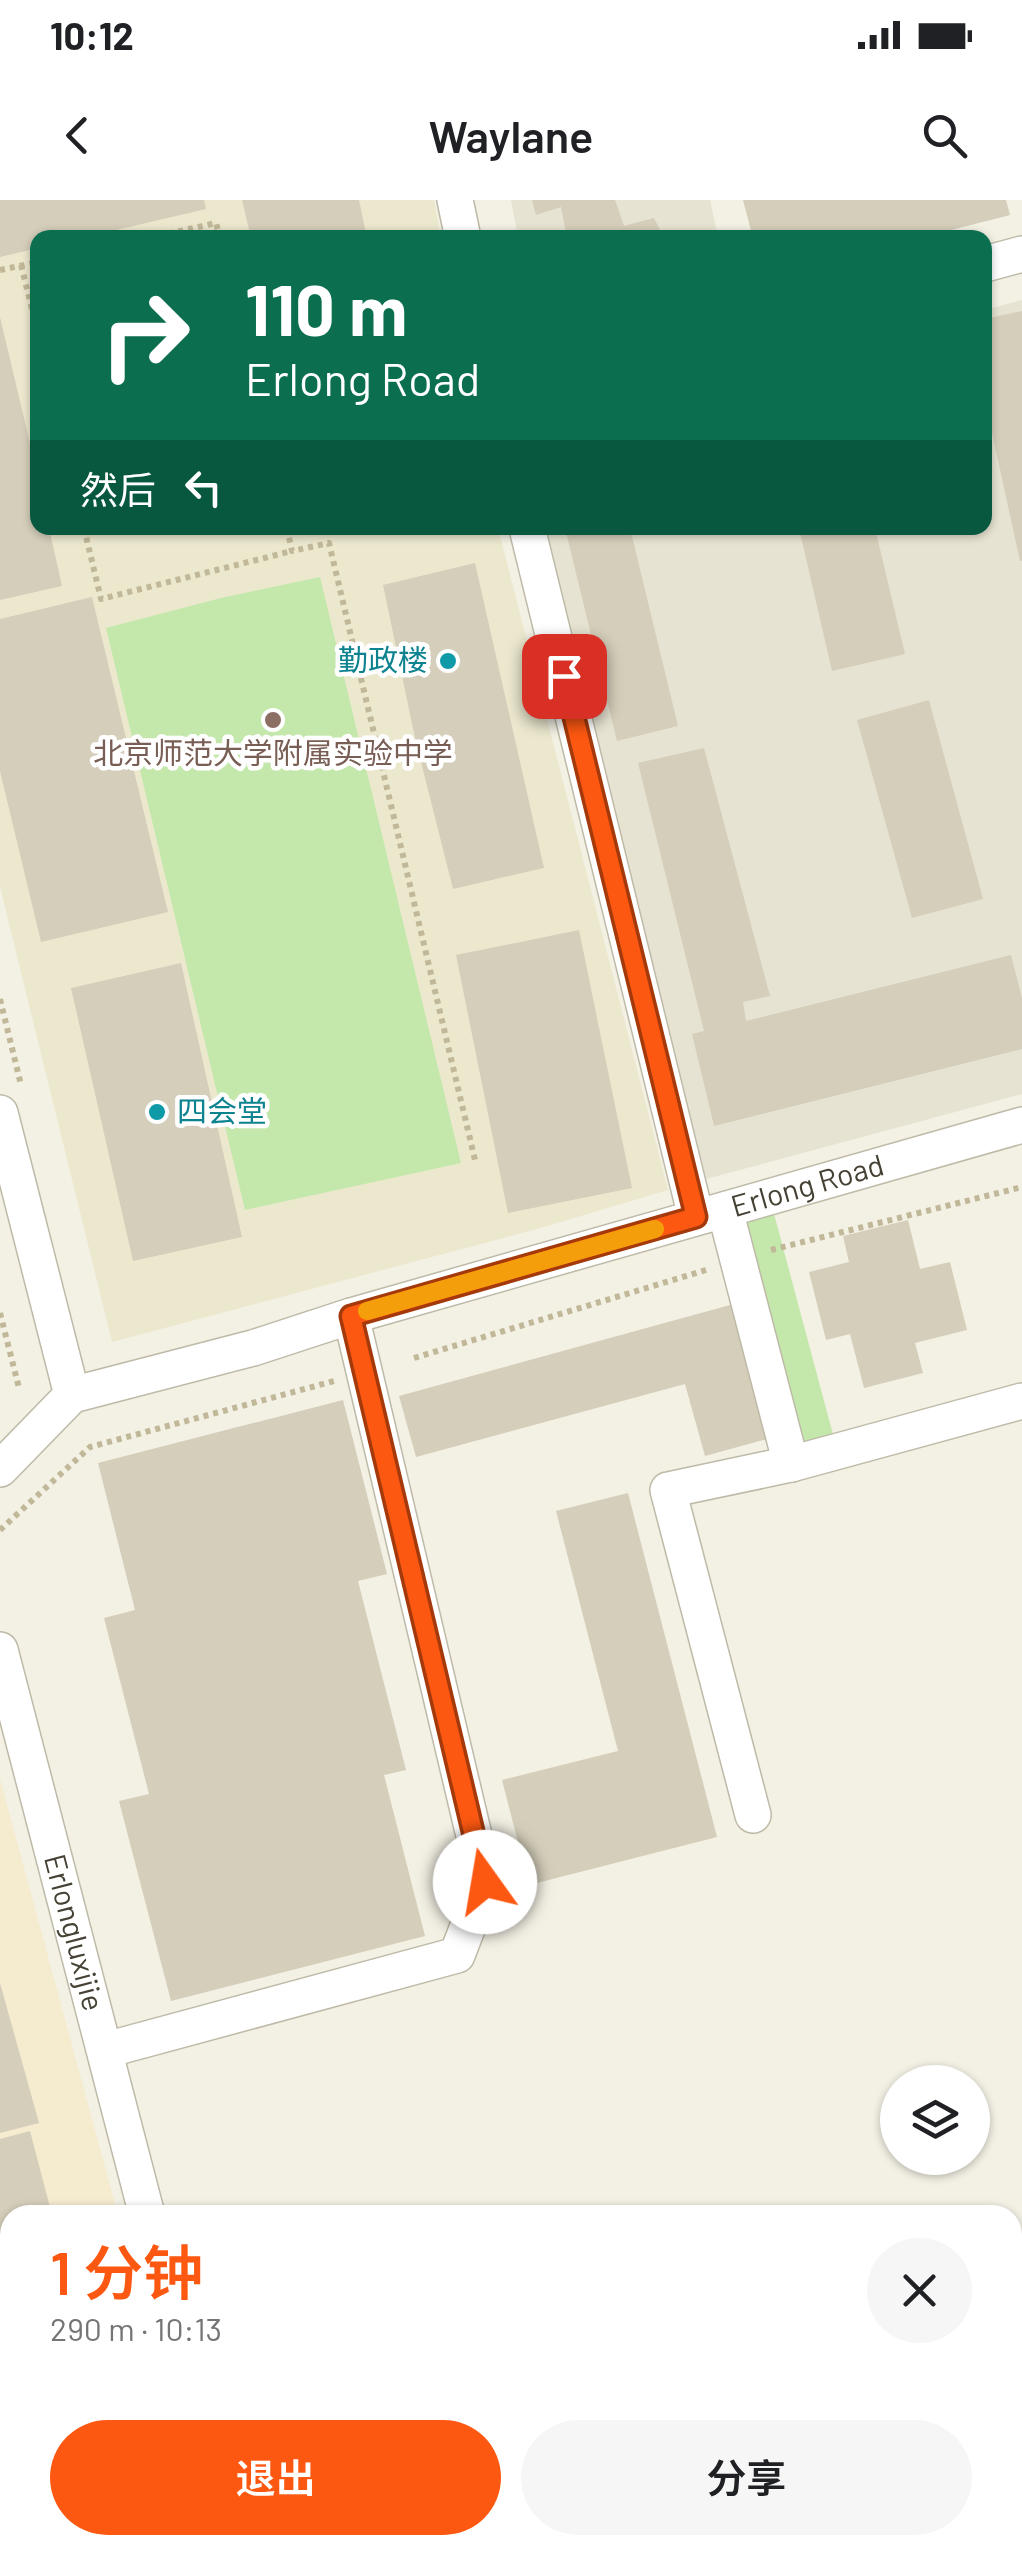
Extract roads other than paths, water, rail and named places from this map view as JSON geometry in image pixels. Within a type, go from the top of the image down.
[{"type":"street","points":[[455,200],[461,230]]},
{"type":"street","points":[[992,262],[1022,254]]},
{"type":"street","points":[[529,535],[710,1213],[738,1260],[791,1464]]},
{"type":"street","points":[[0,1114],[72,1394],[0,1470]]},
{"type":"street","name":"Erlong Road","points":[[72,1394],[253,1348],[351,1316],[1022,1125]]},
{"type":"street","points":[[106,2050],[456,1955],[485,1882],[351,1316]]},
{"type":"street","points":[[754,1815],[668,1490],[791,1464],[1022,1400]]},
{"type":"street","name":"Erlongluxijie","points":[[0,1650],[145,2205]]},
{"type":"place","name":"勤政楼","points":[[448,661]]},
{"type":"place","name":"北京师范大学附属实验中学","points":[[273,720]]},
{"type":"place","name":"四会堂","points":[[157,1112]]}]
